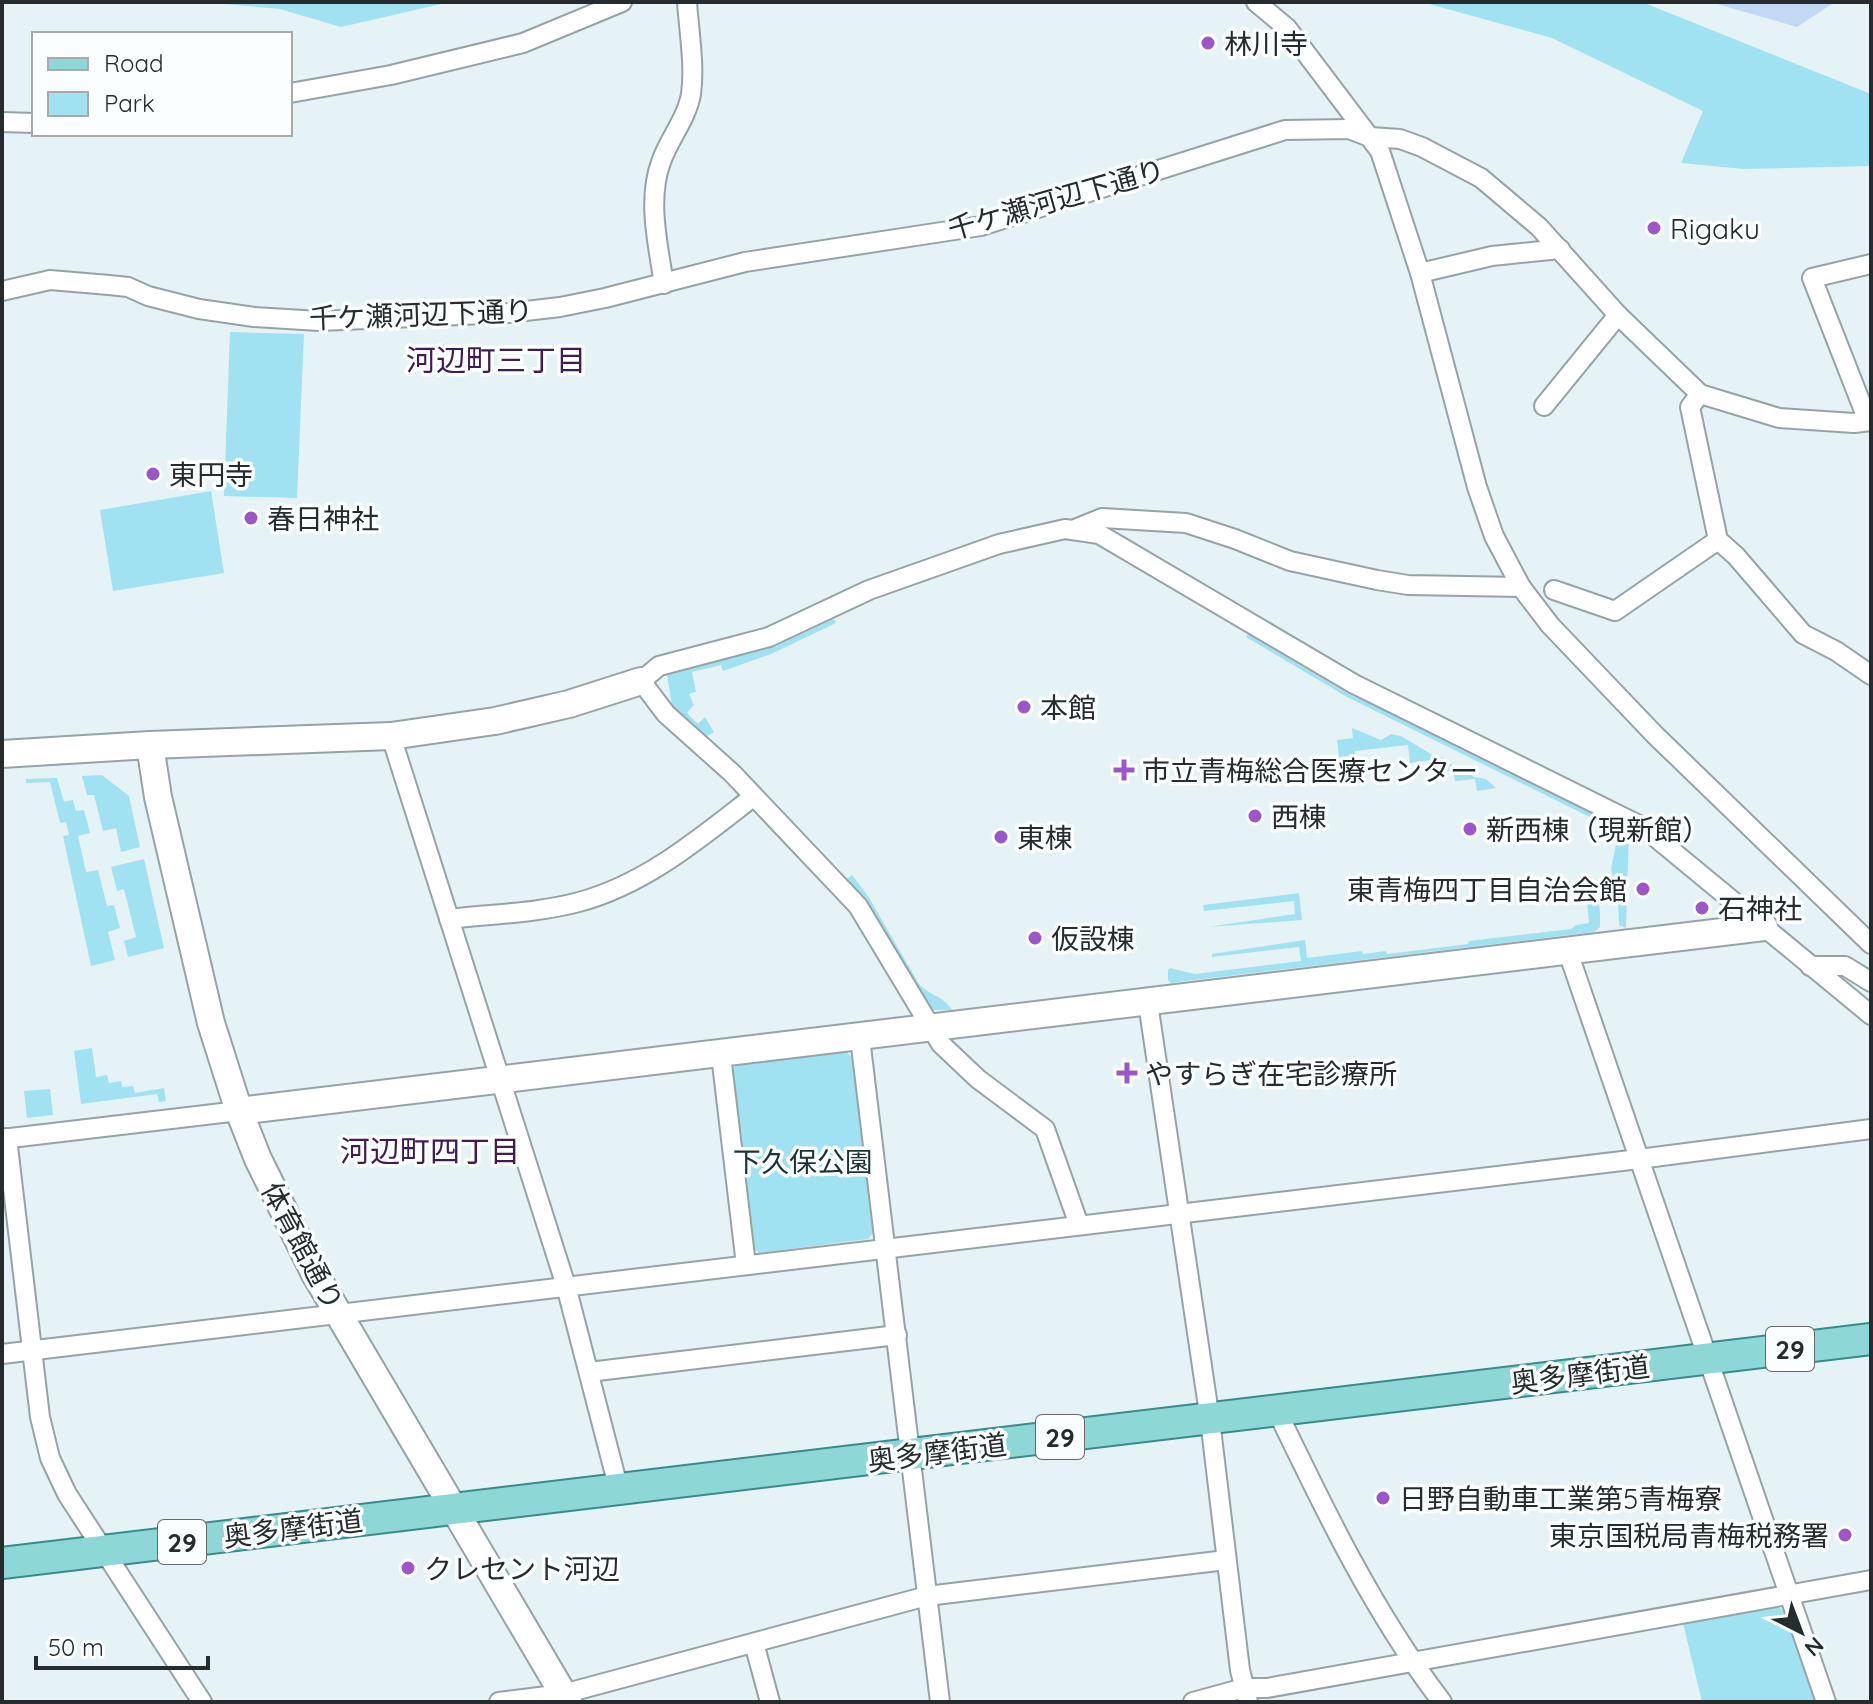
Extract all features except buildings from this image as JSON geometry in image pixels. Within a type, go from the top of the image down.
[{"type":"main road","name":"奥多摩街道","points":[[2,1563],[1871,1339]]},
{"type":"street","points":[[292,93],[391,75],[523,43],[622,2]]},
{"type":"street","points":[[664,284],[655,196],[660,164],[690,98],[692,82],[687,2]]},
{"type":"street","points":[[1256,2],[1287,28],[1380,151],[1420,273],[1477,487],[1494,536],[1521,587],[1550,625],[1655,735],[1871,944]]},
{"type":"street","points":[[2,122],[32,123]]},
{"type":"street","name":"千ケ瀬河辺下通り","points":[[2,291],[50,280],[109,285],[128,287],[148,296],[199,309],[254,317],[319,321],[508,313],[560,307],[745,262],[981,226],[1285,130],[1349,129],[1370,137],[1400,139],[1422,147],[1481,178],[1560,249],[1618,315],[1700,394],[1779,418],[1854,423],[1870,421]]},
{"type":"street","points":[[1420,273],[1492,256],[1560,249]]},
{"type":"street","points":[[1870,421],[1812,278],[1871,264]]},
{"type":"street","points":[[1544,406],[1618,315]]},
{"type":"street","points":[[1700,394],[1690,407],[1718,540],[1736,556],[1803,634],[1836,651],[1871,675]]},
{"type":"street","points":[[2,754],[391,736],[495,721],[569,704],[641,681],[659,666],[769,637],[869,590],[941,563],[1021,538],[1075,529],[1102,518],[1186,523],[1290,561],[1377,580],[1408,585],[1521,587]]},
{"type":"street","points":[[1075,529],[1110,539],[1354,684],[1643,827],[1871,1015]]},
{"type":"street","points":[[1554,590],[1615,611],[1718,540]]},
{"type":"street","points":[[641,681],[666,714],[724,766],[839,884],[864,914],[941,1044],[967,1070],[1045,1129],[1079,1225]]},
{"type":"street","points":[[391,736],[566,1286],[619,1490]]},
{"type":"street","name":"体育館通り","points":[[150,745],[158,797],[223,1063],[239,1111],[278,1203],[338,1314],[565,1698]]},
{"type":"street","points":[[449,919],[578,902],[614,890],[645,875],[684,849],[753,797]]},
{"type":"street","points":[[202,1702],[67,1494],[50,1458],[40,1417],[4,1138],[721,1055],[1764,927]]},
{"type":"street","points":[[1568,952],[1826,1702]]},
{"type":"street","points":[[1810,966],[1845,966],[1871,982]]},
{"type":"street","points":[[1148,1003],[1210,1420],[1246,1695]]},
{"type":"street","points":[[860,1038],[940,1702]]},
{"type":"street","points":[[721,1055],[746,1265]]},
{"type":"street","points":[[2,1354],[1871,1129]]},
{"type":"street","points":[[589,1372],[897,1335]]},
{"type":"street","points":[[1277,1411],[1337,1534],[1412,1661],[1442,1702]]},
{"type":"street","points":[[499,1702],[565,1698],[927,1596],[1226,1560]]},
{"type":"street","points":[[1193,1702],[1246,1695],[1267,1688],[1412,1661],[1871,1580]]},
{"type":"street","points":[[754,1643],[770,1702]]},
{"type":"green space","points":[[202,2],[450,2],[341,27],[280,9]]},
{"type":"green space","points":[[1422,2],[1642,2],[1871,94],[1871,166],[1744,169],[1681,163],[1703,111],[1552,38]]},
{"type":"green space","points":[[230,332],[304,334],[297,498],[224,496]]},
{"type":"green space","points":[[211,491],[224,573],[113,591],[100,510]]},
{"type":"green space","points":[[834,619],[836,623],[771,654],[723,671],[721,665],[692,672],[696,692],[689,694],[694,705],[687,713],[698,724],[705,717],[714,732],[707,736],[672,705],[669,672],[774,647]]},
{"type":"green space","points":[[1248,634],[1347,693],[1629,831],[1626,928],[1619,925],[1618,900],[1611,869],[1616,845],[1608,826],[1347,697],[1246,637]]},
{"type":"green space","points":[[1352,728],[1381,740],[1391,734],[1401,736],[1434,756],[1445,758],[1453,766],[1462,767],[1474,777],[1486,779],[1496,788],[1477,791],[1475,779],[1455,781],[1453,770],[1433,773],[1431,760],[1410,763],[1408,745],[1355,751],[1356,762],[1340,764],[1337,740],[1353,738]]},
{"type":"green space","points":[[102,775],[129,796],[140,847],[121,852],[116,828],[103,831],[94,795],[87,795],[82,776]]},
{"type":"green space","points":[[57,778],[64,802],[73,800],[76,811],[84,810],[90,833],[78,836],[86,872],[98,870],[107,906],[114,905],[120,928],[108,932],[115,960],[91,966],[63,836],[69,835],[66,822],[60,823],[50,782],[26,783],[26,779]]},
{"type":"green space","points":[[144,859],[164,948],[128,957],[124,941],[136,937],[124,889],[117,891],[111,867]]},
{"type":"green space","points":[[852,875],[868,896],[919,984],[952,1010],[932,1010],[871,907],[847,879]]},
{"type":"green space","points":[[1585,889],[1595,895],[1599,904],[1600,927],[1594,932],[1171,983],[1168,980],[1170,968],[1195,974],[1301,961],[1299,947],[1212,957],[1212,954],[1305,940],[1307,958],[1362,951],[1363,954],[1386,951],[1387,954],[1571,929],[1589,923],[1587,901],[1580,895]]},
{"type":"green space","points":[[1299,893],[1302,920],[1208,927],[1295,914],[1294,901],[1204,911],[1203,905]]},
{"type":"green space","points":[[92,1048],[96,1077],[107,1075],[109,1083],[121,1081],[122,1087],[133,1086],[135,1093],[164,1088],[166,1101],[159,1102],[157,1094],[81,1104],[74,1051]]},
{"type":"green space","name":"下久保公園","points":[[846,1051],[853,1059],[875,1231],[868,1239],[759,1253],[751,1246],[730,1073],[737,1064]]},
{"type":"green space","points":[[50,1089],[53,1115],[27,1118],[24,1091]]},
{"type":"green space","points":[[1778,1607],[1786,1612],[1816,1702],[1702,1702],[1683,1623]]},
{"type":"shaded area","points":[[1710,2],[1835,2],[1797,27]]},
{"type":"place","name":"林川寺","points":[[1208,43]]},
{"type":"place","name":"Rigaku","points":[[1654,228]]},
{"type":"place","name":"東円寺","points":[[153,474]]},
{"type":"place","name":"春日神社","points":[[251,518]]},
{"type":"place","name":"本館","points":[[1024,707]]},
{"type":"place","name":"市立青梅総合医療センター","points":[[1124,770]]},
{"type":"place","name":"西棟","points":[[1255,816]]},
{"type":"place","name":"新西棟（現新館）","points":[[1470,829]]},
{"type":"place","name":"東棟","points":[[1001,837]]},
{"type":"place","name":"東青梅四丁目自治会館","points":[[1643,889]]},
{"type":"place","name":"石神社","points":[[1702,908]]},
{"type":"place","name":"仮設棟","points":[[1035,938]]},
{"type":"place","name":"やすらぎ在宅診療所","points":[[1127,1073]]},
{"type":"place","name":"日野自動車工業第5青梅寮","points":[[1383,1498]]},
{"type":"place","name":"東京国税局青梅税務署","points":[[1845,1535]]},
{"type":"place","name":"クレセント河辺","points":[[408,1568]]},
{"type":"district","name":"河辺町三丁目","points":[[496,360]]},
{"type":"district","name":"河辺町四丁目","points":[[430,1151]]}]
